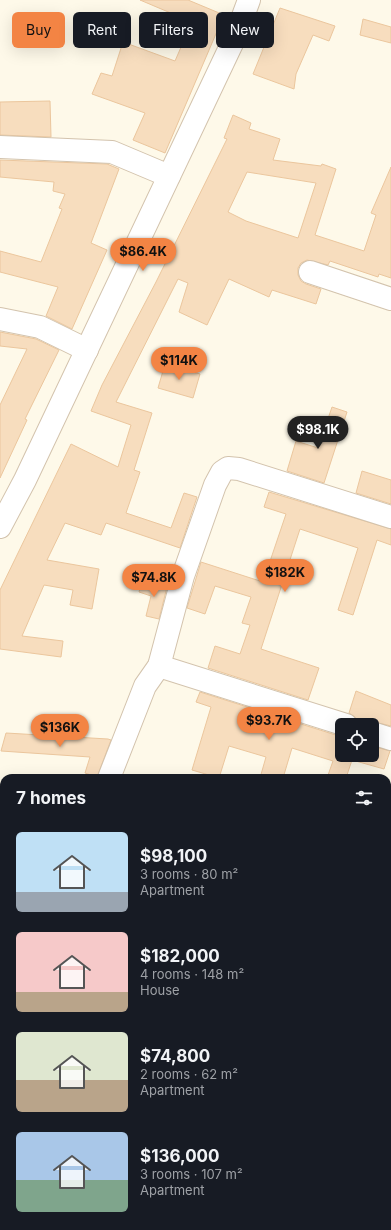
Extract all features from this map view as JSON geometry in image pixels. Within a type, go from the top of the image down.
[{"type":"street","points":[[0,527],[25,480],[87,350],[236,35],[250,0]]},
{"type":"street","points":[[0,147],[112,152],[169,176]]},
{"type":"street","points":[[310,272],[391,299]]},
{"type":"street","points":[[0,319],[40,327],[87,350]]},
{"type":"street","points":[[111,774],[145,686],[159,666],[186,569],[215,484],[222,472],[228,468],[239,469],[391,517]]},
{"type":"street","points":[[159,666],[335,722]]},
{"type":"street","points":[[379,735],[391,739]]},
{"type":"building","points":[[140,0],[188,0],[217,12],[216,34],[165,153],[133,140],[145,113],[92,94],[101,73],[112,76],[121,48],[131,48],[131,45],[175,61],[181,48],[208,48],[208,12],[168,12]]},
{"type":"building","points":[[280,8],[335,26],[329,41],[313,35],[296,74],[294,89],[253,74],[264,48],[274,48],[274,23]]},
{"type":"building","points":[[363,19],[391,27],[391,43],[360,35]]},
{"type":"building","points":[[50,101],[51,137],[0,135],[0,102]]},
{"type":"building","points":[[233,115],[251,123],[249,129],[280,139],[273,160],[321,166],[322,164],[336,169],[315,235],[364,251],[376,215],[371,213],[391,167],[391,278],[379,274],[378,277],[330,261],[328,265],[307,260],[301,263],[298,268],[298,275],[301,281],[321,289],[316,304],[272,290],[269,297],[229,279],[207,325],[179,312],[188,283],[178,279],[116,402],[152,413],[134,470],[140,472],[126,513],[171,528],[184,493],[197,497],[180,548],[106,523],[101,535],[65,523],[47,560],[99,569],[92,609],[70,605],[73,590],[44,585],[22,636],[63,641],[61,657],[0,649],[0,590],[71,444],[118,467],[131,425],[91,411],[102,385],[156,282],[227,139],[224,138]],"holes":[[[247,172],[316,183],[298,238],[246,221],[228,212]]]},
{"type":"building","points":[[0,160],[107,164],[119,169],[91,243],[107,250],[72,329],[46,316],[58,287],[0,272],[0,251],[41,262],[62,209],[59,208],[65,194],[53,191],[54,182],[0,177]]},
{"type":"building","points":[[0,332],[36,339],[59,350],[25,419],[27,420],[0,478],[0,405],[27,349],[0,346]]},
{"type":"building","points":[[165,364],[200,374],[193,398],[158,388]]},
{"type":"building","points":[[332,407],[347,412],[324,483],[287,471],[296,441],[318,448]]},
{"type":"building","points":[[362,471],[391,480],[391,504],[356,493]]},
{"type":"building","points":[[269,492],[391,529],[391,545],[377,540],[353,615],[338,610],[358,548],[300,529],[261,649],[319,668],[308,700],[208,668],[215,646],[240,654],[250,625],[242,623],[251,597],[215,586],[205,614],[187,608],[201,562],[263,582],[286,514],[264,507]]},
{"type":"building","points":[[142,581],[167,587],[159,619],[146,616],[151,596],[139,592]]},
{"type":"building","points":[[356,691],[391,705],[391,726],[379,723],[379,718],[355,718],[349,713]]},
{"type":"building","points":[[200,692],[335,735],[335,762],[351,762],[347,774],[328,774],[333,761],[292,748],[284,774],[261,774],[266,757],[229,746],[220,774],[206,774],[192,770],[211,707],[196,702]]},
{"type":"building","points":[[6,733],[111,740],[98,774],[85,773],[90,757],[1,751]]},
{"type":"building","points":[[379,748],[390,751],[384,769],[359,762],[379,762]]}]
